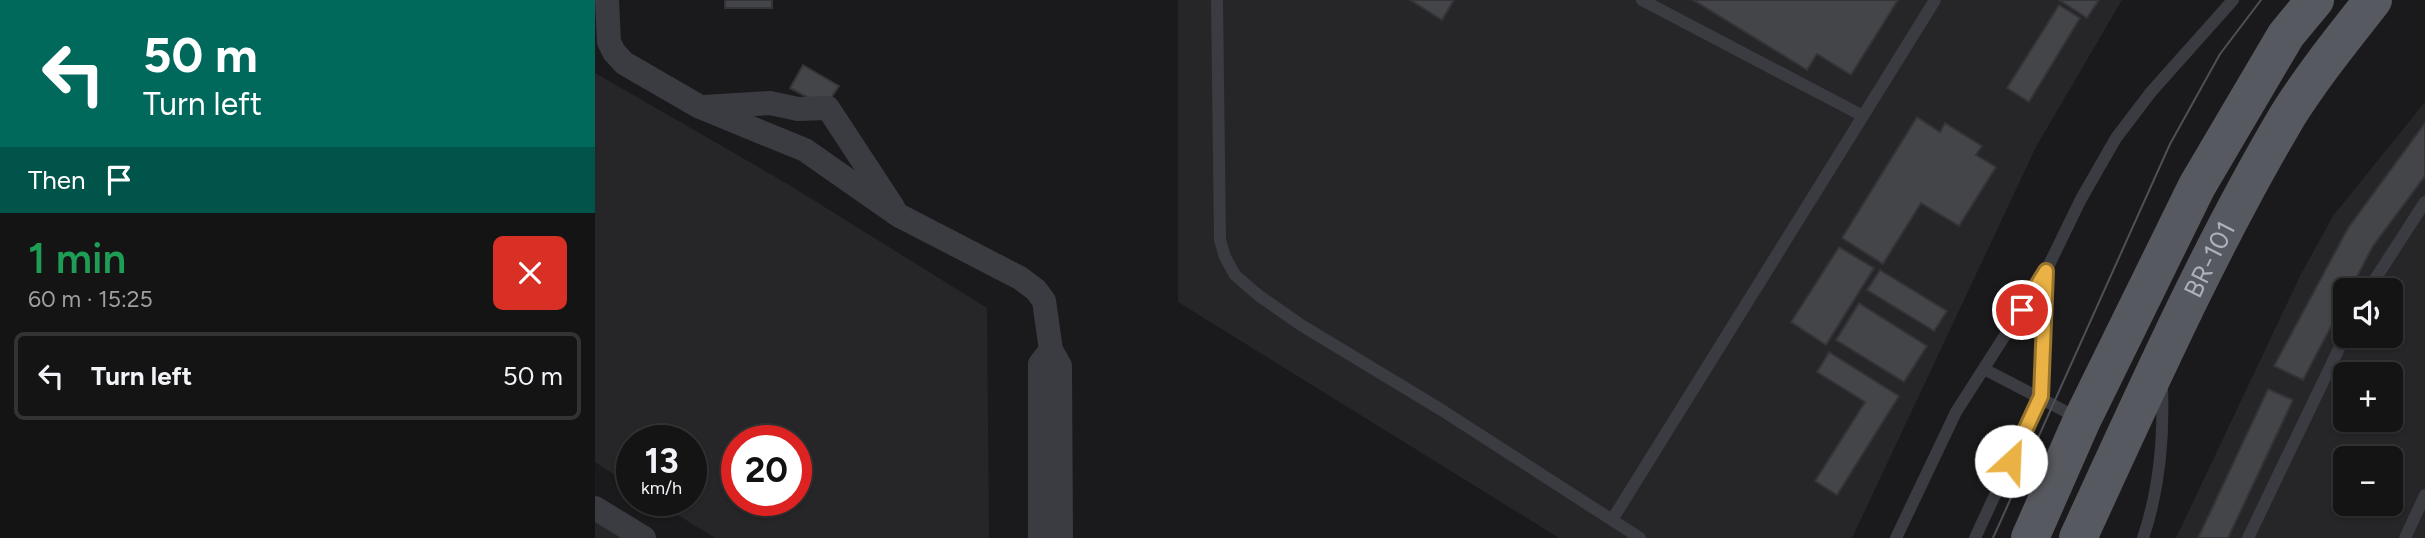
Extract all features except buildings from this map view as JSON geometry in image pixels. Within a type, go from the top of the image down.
[{"type":"main road","name":"BR-101","points":[[2030,538],[2082,420],[2197,186],[2285,35],[2315,0]]},
{"type":"main road","name":"BR-101","points":[[2078,538],[2161,358],[2236,210],[2289,114],[2326,60],[2373,0]]},
{"type":"street","points":[[607,0],[609,42],[624,63],[700,107],[805,150],[898,215],[1020,278],[1036,290],[1046,308],[1051,350],[1060,366],[1061,538]]},
{"type":"street","points":[[700,107],[770,103],[798,109],[828,108],[898,215]]},
{"type":"street","points":[[1041,538],[1040,364],[1051,350]]},
{"type":"street","points":[[595,508],[644,538]]},
{"type":"lane","points":[[1217,0],[1220,240],[1225,257],[1235,275],[1301,325],[1440,409],[1640,538]]},
{"type":"lane","points":[[1642,0],[1863,116]]},
{"type":"lane","points":[[1612,520],[1935,0]]},
{"type":"lane","points":[[1896,538],[1956,412],[2046,271],[2081,199],[2116,138],[2151,92],[2233,0]]},
{"type":"lane","points":[[2376,278],[2425,202]]},
{"type":"lane","points":[[1975,538],[2041,396],[2046,271]]},
{"type":"lane","points":[[2248,538],[2339,348]]},
{"type":"lane","points":[[2143,538],[2157,491],[2162,460],[2164,425],[2161,358]]},
{"type":"lane","points":[[1984,369],[2041,396],[2082,420]]},
{"type":"lane","points":[[2405,538],[2425,495]]},
{"type":"shaded area","points":[[1178,0],[2122,0],[2036,147],[1852,538],[1559,538],[1178,302]]},
{"type":"shaded area","points":[[595,73],[786,183],[987,308],[989,538],[715,538],[679,516],[707,516],[707,425],[616,425],[616,476],[595,462]]},
{"type":"shaded area","points":[[2425,102],[2425,538],[2176,538],[2301,274],[2333,216]]},
{"type":"shaded area","points":[[595,513],[634,538],[595,538]]},
{"type":"tram line","points":[[1993,538],[2170,144],[2220,54],[2261,0]]},
{"type":"route","points":[[2011,461],[2041,396],[2046,271],[2022,310]]}]
